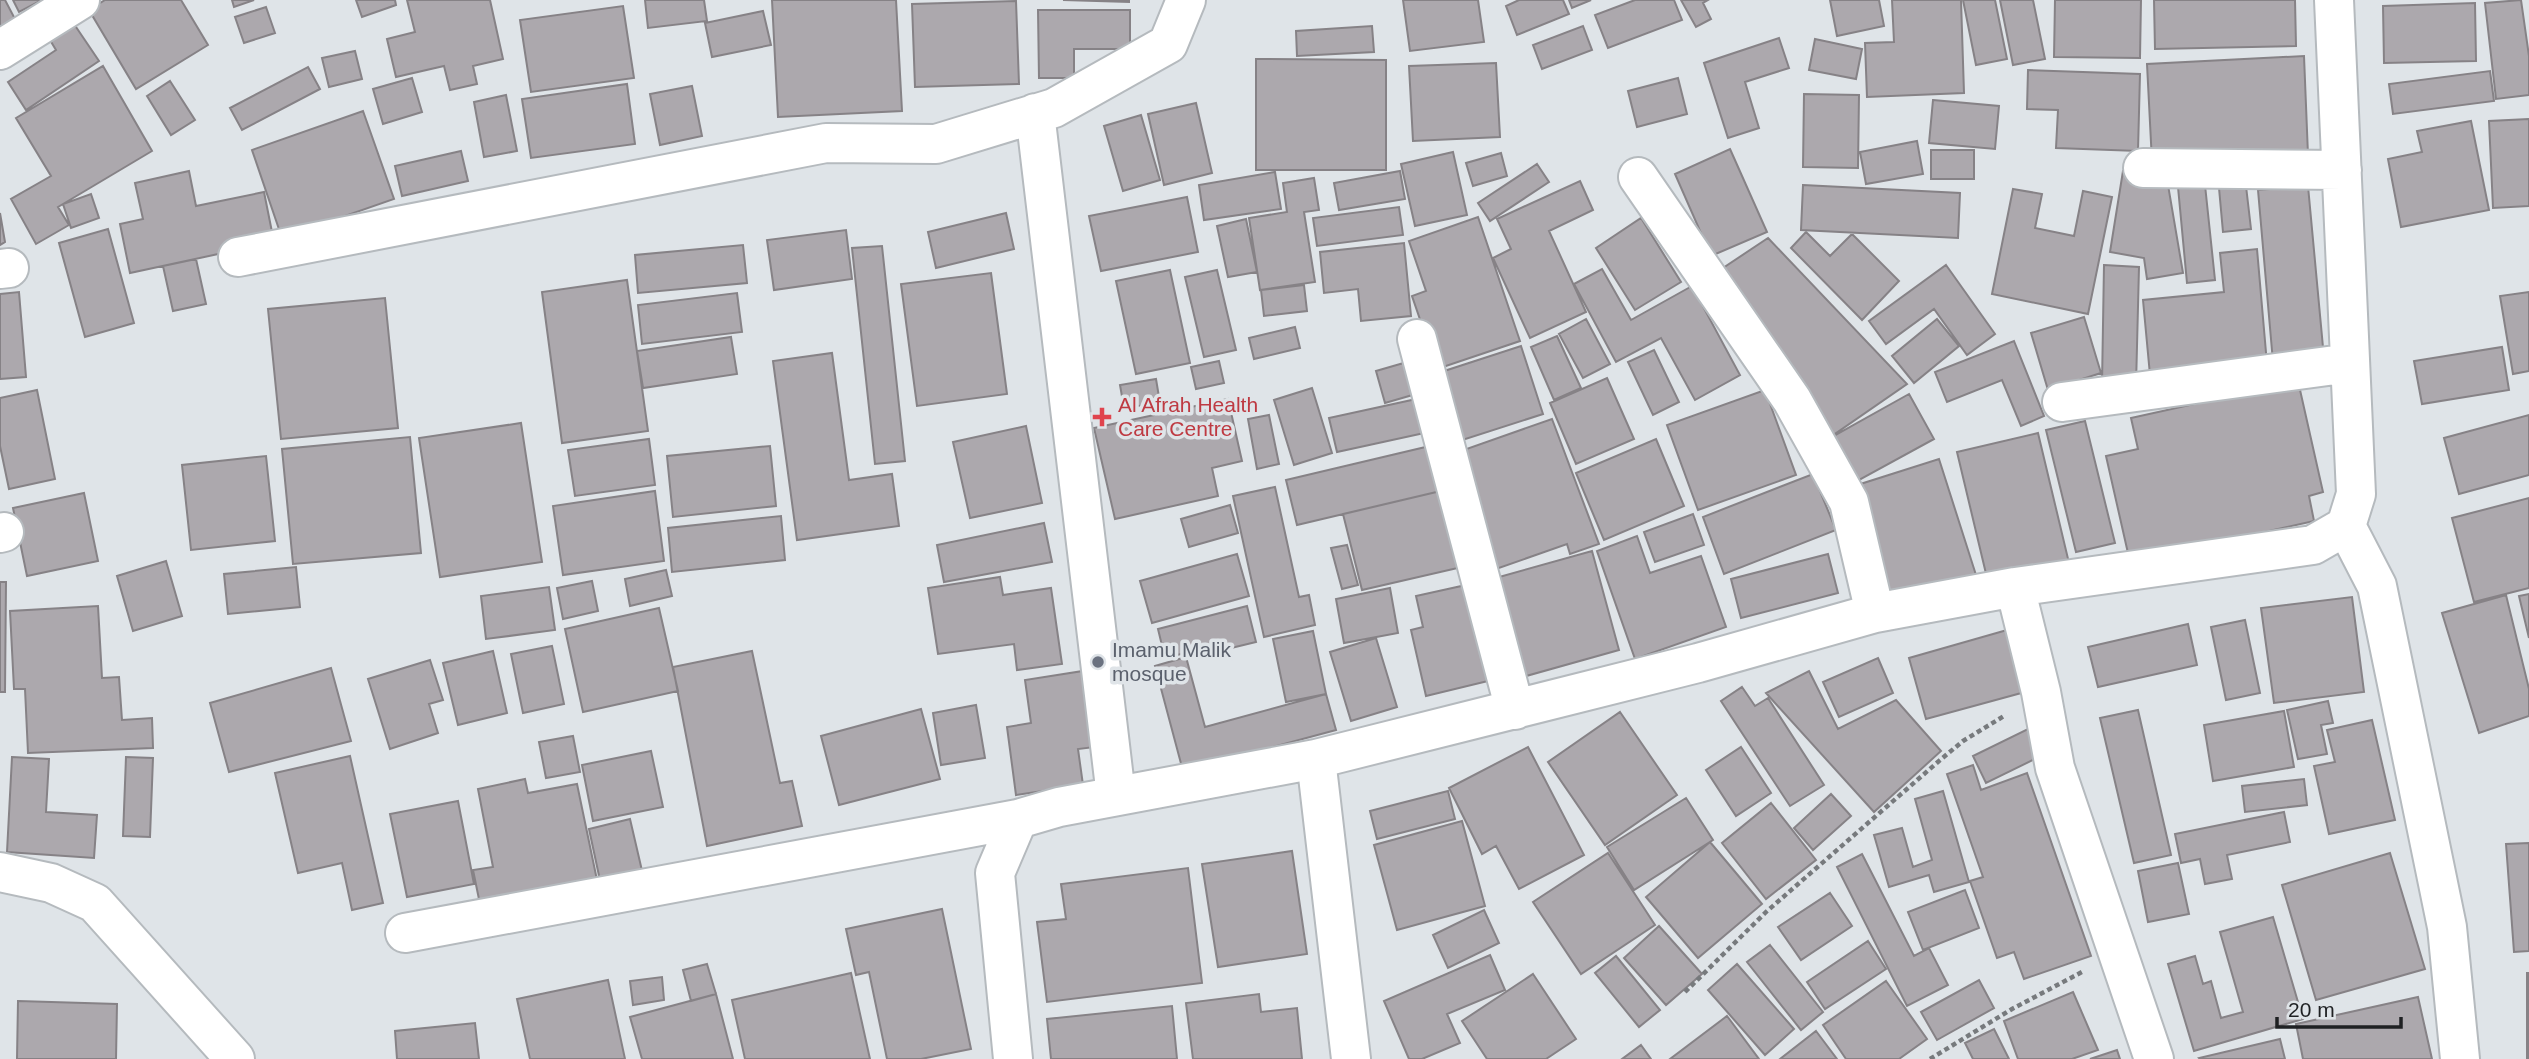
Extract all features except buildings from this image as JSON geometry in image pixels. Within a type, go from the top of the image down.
[{"type":"street","points":[[0,50],[80,0]]},
{"type":"street","points":[[238,257],[826,143],[936,144],[1054,108],[1168,44],[1186,0]]},
{"type":"street","points":[[405,933],[1018,819],[1059,807],[1316,759],[1515,710],[1875,613],[2015,587],[2312,545],[2346,526],[2356,494],[2334,0]]},
{"type":"street","points":[[1035,113],[1116,796]]},
{"type":"street","points":[[2143,168],[2342,170]]},
{"type":"street","points":[[1638,177],[1792,400],[1849,502],[1875,613]]},
{"type":"street","points":[[1417,340],[1515,710]]},
{"type":"street","points":[[2062,402],[2350,363]]},
{"type":"street","points":[[2346,526],[2378,586],[2447,927],[2459,1059]]},
{"type":"street","points":[[2015,587],[2041,692],[2055,768],[2154,1059]]},
{"type":"street","points":[[1316,759],[1351,1059]]},
{"type":"street","points":[[1013,1059],[995,873],[1018,819]]},
{"type":"street","points":[[0,872],[51,883],[96,903],[235,1059]]},
{"type":"path","points":[[1685,992],[1766,912],[1939,761],[1963,741],[2041,692]]},
{"type":"path","points":[[1930,1059],[2011,1009],[2116,953]]},
{"type":"place","name":"Al Afrah Health Care Centre","points":[[1102,417]]},
{"type":"place","name":"Imamu Malik mosque","points":[[1098,662]]}]
